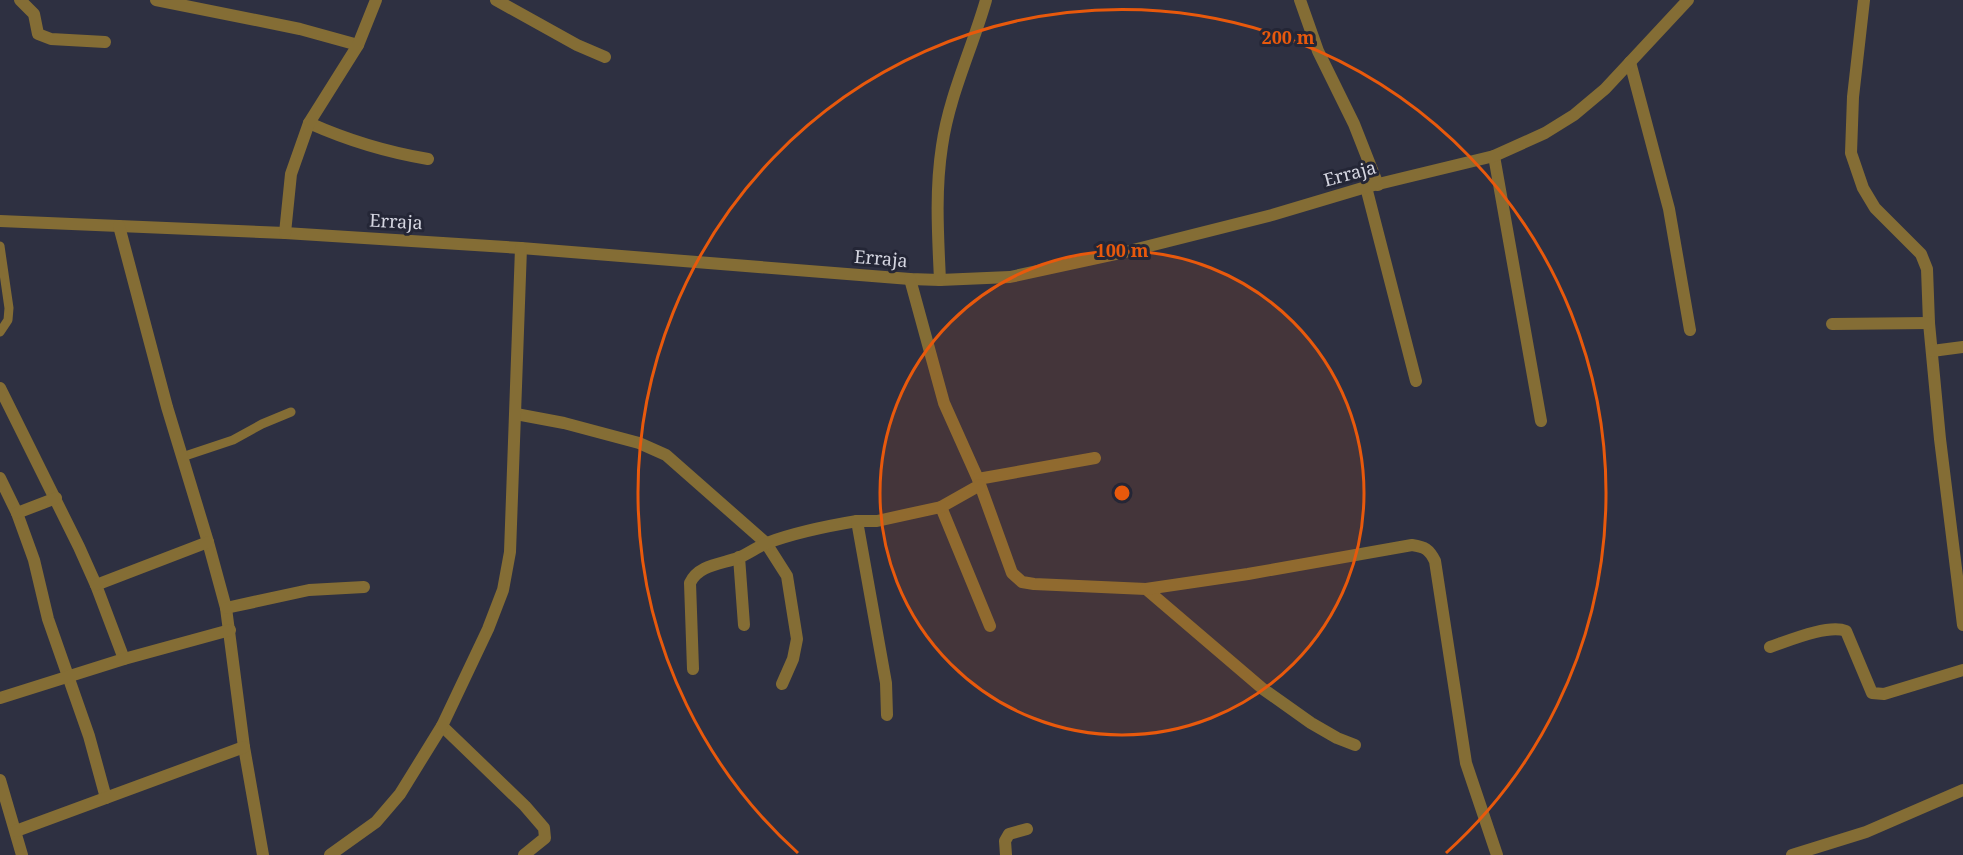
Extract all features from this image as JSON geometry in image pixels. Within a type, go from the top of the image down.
[{"type":"street","points":[[20,0],[34,14],[38,34],[51,39],[105,42]]},
{"type":"street","points":[[156,0],[300,29],[358,45]]},
{"type":"street","points":[[285,233],[291,174],[309,123],[358,45],[376,0]]},
{"type":"street","points":[[496,0],[577,45],[605,57]]},
{"type":"street","points":[[940,280],[937,206],[942,146],[951,105],[986,0]]},
{"type":"street","points":[[1300,0],[1318,51],[1354,124],[1372,186],[1416,381]]},
{"type":"street","name":"Erraja","points":[[0,221],[285,233],[521,248],[910,279],[1010,277],[1121,253],[1494,156],[1545,133],[1574,115],[1605,90],[1688,0]]},
{"type":"street","points":[[1864,0],[1853,97],[1851,153],[1863,188],[1875,208],[1921,254],[1927,269],[1929,323],[1940,439],[1963,622]]},
{"type":"street","points":[[1630,62],[1669,209],[1690,330]]},
{"type":"street","points":[[309,123],[390,152],[428,159]]},
{"type":"street","points":[[1494,156],[1541,421]]},
{"type":"street","points":[[119,226],[226,608],[244,747],[263,855]]},
{"type":"street","points":[[330,855],[376,822],[399,794],[442,726],[488,629],[502,590],[510,552],[521,248]]},
{"type":"street","points":[[910,279],[944,403],[979,482],[1012,573],[1022,582],[1146,589],[1260,572],[1412,544],[1424,546],[1430,551],[1435,561],[1466,763],[1497,855]]},
{"type":"street","points":[[1833,324],[1929,323]]},
{"type":"street","points":[[1932,351],[1963,347]]},
{"type":"street","points":[[0,388],[56,498],[96,585],[124,659]]},
{"type":"street","points":[[516,414],[564,423],[639,443],[666,455],[766,543],[787,576],[797,639],[793,659],[782,684]]},
{"type":"street","points":[[693,669],[690,583],[693,576],[702,569],[739,557],[766,543],[807,530],[857,521],[877,521],[941,507],[979,482],[1095,458]]},
{"type":"street","points":[[0,478],[17,513],[34,560],[54,639],[89,736],[106,798]]},
{"type":"street","points":[[17,513],[56,498]]},
{"type":"street","points":[[941,507],[990,626]]},
{"type":"street","points":[[857,521],[886,683],[887,714]]},
{"type":"street","points":[[96,585],[208,542]]},
{"type":"street","points":[[739,557],[744,625]]},
{"type":"street","points":[[226,608],[309,590],[364,587]]},
{"type":"street","points":[[1146,589],[1263,689],[1311,723],[1354,745]]},
{"type":"street","points":[[1770,647],[1826,630],[1839,628],[1846,631],[1872,693],[1876,694],[1884,694],[1963,670]]},
{"type":"street","points":[[0,698],[124,659],[230,630]]},
{"type":"street","points":[[442,726],[512,793],[544,828],[546,838],[524,855]]},
{"type":"street","points":[[16,831],[244,747]]},
{"type":"street","points":[[0,780],[5,812],[16,831],[22,855]]},
{"type":"street","points":[[1792,855],[1866,832],[1963,790]]},
{"type":"street","points":[[1006,855],[1005,841],[1009,834],[1028,829]]},
{"type":"lane","points":[[0,246],[9,308],[8,320],[0,332]]},
{"type":"lane","points":[[182,457],[233,440],[262,424],[291,412]]}]
